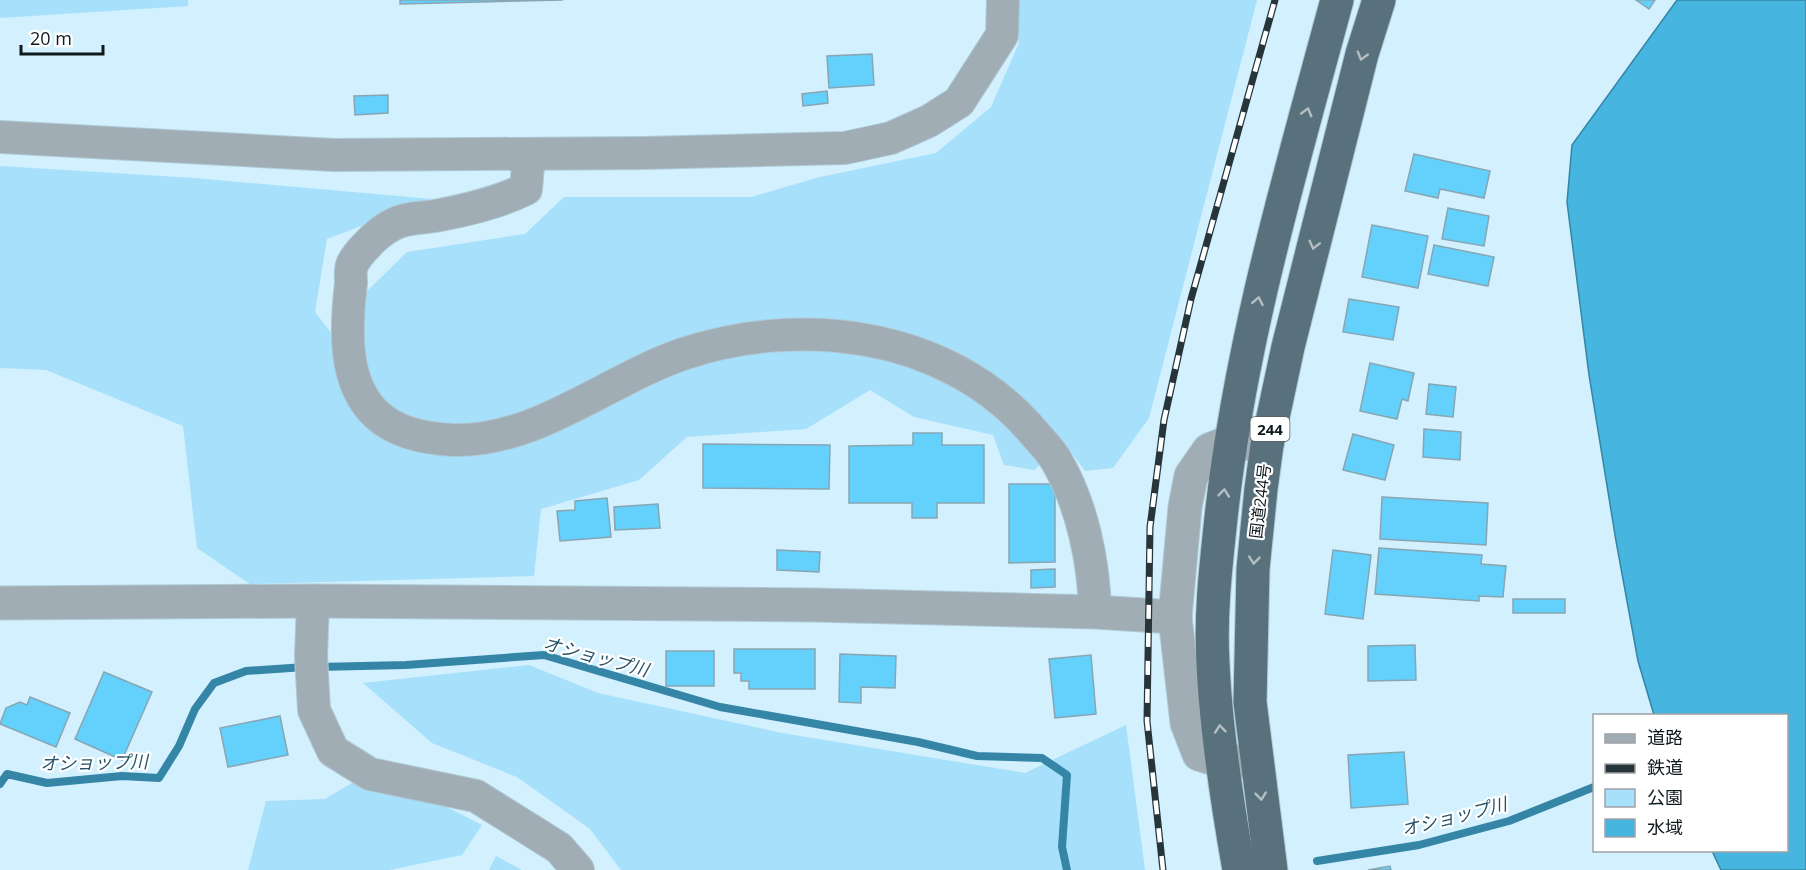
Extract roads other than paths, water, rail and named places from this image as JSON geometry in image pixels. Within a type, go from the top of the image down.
[{"type":"highway","name":"244","points":[[1239,870],[1213,662],[1217,555],[1229,442],[1262,285],[1338,0]]},
{"type":"highway","name":"国道244号","points":[[1271,870],[1251,702],[1253,569],[1267,445],[1362,54],[1379,0]]},
{"type":"street","points":[[0,137],[322,155],[845,148],[891,138],[929,121],[959,102],[1002,35],[1004,0]]},
{"type":"street","points":[[529,154],[526,189],[500,201],[393,224],[368,244],[351,267],[348,349],[355,376],[364,397],[376,414],[396,428],[420,436],[475,440],[505,434],[531,424],[648,367],[720,344],[757,337],[797,334],[834,335],[902,347],[960,372],[1009,405],[1056,459],[1072,495],[1095,579],[1095,612]]},
{"type":"street","points":[[1257,760],[1224,762],[1199,754],[1187,723],[1175,617],[1185,507],[1191,476],[1209,450],[1229,442],[1267,445]]},
{"type":"street","points":[[0,603],[313,601],[814,605],[1095,612],[1175,617]]},
{"type":"street","points":[[313,601],[311,656],[314,710],[333,751],[370,774],[476,796],[559,848],[578,870]]},
{"type":"water","points":[[1677,0],[1806,0],[1806,870],[1721,870],[1712,852],[1788,852],[1788,714],[1654,714],[1638,661],[1589,375],[1567,202],[1572,145]]},
{"type":"waterway","name":"オショップ川","points":[[318,667],[406,665],[544,655],[720,707],[918,742],[977,756],[1042,758],[1067,775],[1062,847],[1067,870]]},
{"type":"waterway","name":"オショップ川","points":[[0,784],[7,774],[47,783],[122,776],[159,778],[179,746],[195,709],[214,683],[246,671],[305,667]]},
{"type":"waterway","name":"オショップ川","points":[[1317,861],[1419,845],[1509,821],[1593,787]]},
{"type":"railway","points":[[1163,870],[1147,721],[1150,527],[1164,420],[1191,299],[1275,0]]}]
